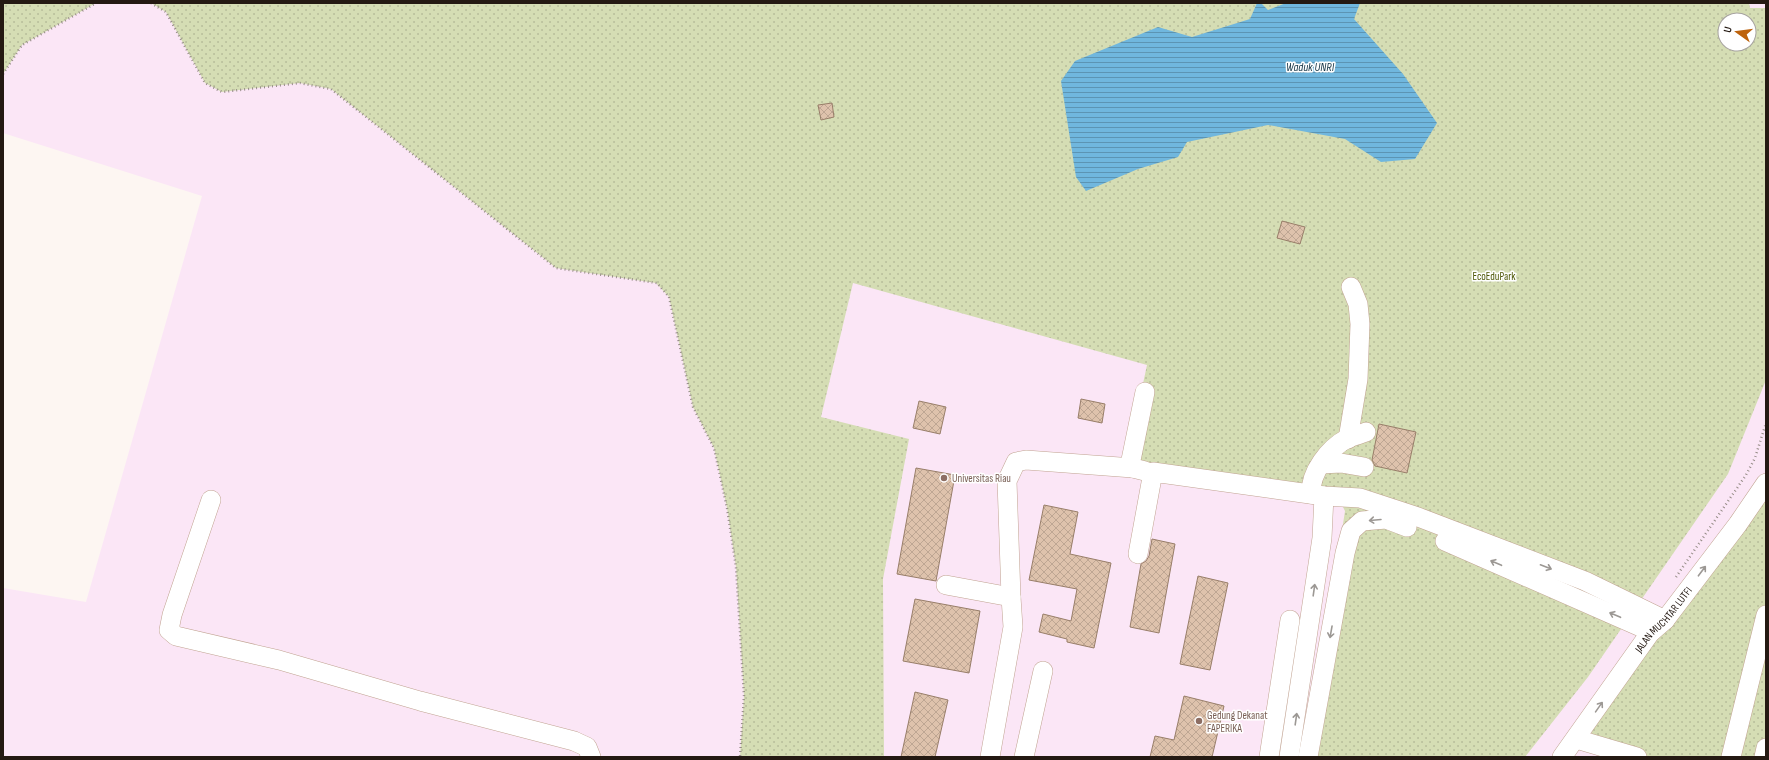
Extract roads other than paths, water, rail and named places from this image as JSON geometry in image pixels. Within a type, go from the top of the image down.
[{"type":"lane","points":[[1348,439],[1358,379],[1360,324],[1358,304],[1352,287]]},
{"type":"lane","points":[[1133,468],[1132,452],[1145,392]]},
{"type":"lane","points":[[1291,749],[1322,538],[1317,495],[1311,483],[1315,472],[1331,452],[1348,439],[1366,432]]},
{"type":"lane","points":[[990,757],[1013,627],[1007,481],[1016,462],[1026,460],[1133,468],[1317,495],[1360,498],[1418,517],[1585,581],[1665,620]]},
{"type":"lane","points":[[1321,464],[1341,463],[1364,467]]},
{"type":"lane","points":[[1138,554],[1152,472]]},
{"type":"lane","name":"JALAN MUCHTAR LUTFI","points":[[1562,757],[1650,633],[1665,620],[1738,524],[1766,482]]},
{"type":"lane","points":[[211,500],[172,615],[169,630],[176,636],[279,660],[420,701],[574,741],[587,747],[591,757]]},
{"type":"lane","points":[[1308,757],[1345,553],[1351,531],[1362,521],[1386,519],[1436,537],[1641,626],[1650,633]]},
{"type":"lane","points":[[946,585],[1011,597]]},
{"type":"lane","points":[[1731,757],[1766,615]]},
{"type":"lane","points":[[1269,757],[1274,735],[1290,620]]},
{"type":"lane","points":[[1024,757],[1043,671]]},
{"type":"lane","points":[[1274,735],[1291,749]]},
{"type":"lane","points":[[1576,739],[1637,757]]},
{"type":"lane","points":[[1764,757],[1766,748]]},
{"type":"water","name":"Waduk UNRI","points":[[1257,3],[1261,3],[1268,10],[1286,3],[1360,3],[1354,19],[1403,74],[1437,123],[1415,159],[1381,162],[1345,139],[1268,125],[1187,142],[1178,157],[1138,169],[1086,191],[1076,177],[1061,81],[1075,61],[1158,27],[1192,37],[1250,19]]},
{"type":"place","name":"Universitas Riau","points":[[944,478]]},
{"type":"place","name":"Gedung Dekanat FAPERIKA","points":[[1199,721]]},
{"type":"park label","name":"EcoEduPark","points":[[1494,276]]}]
